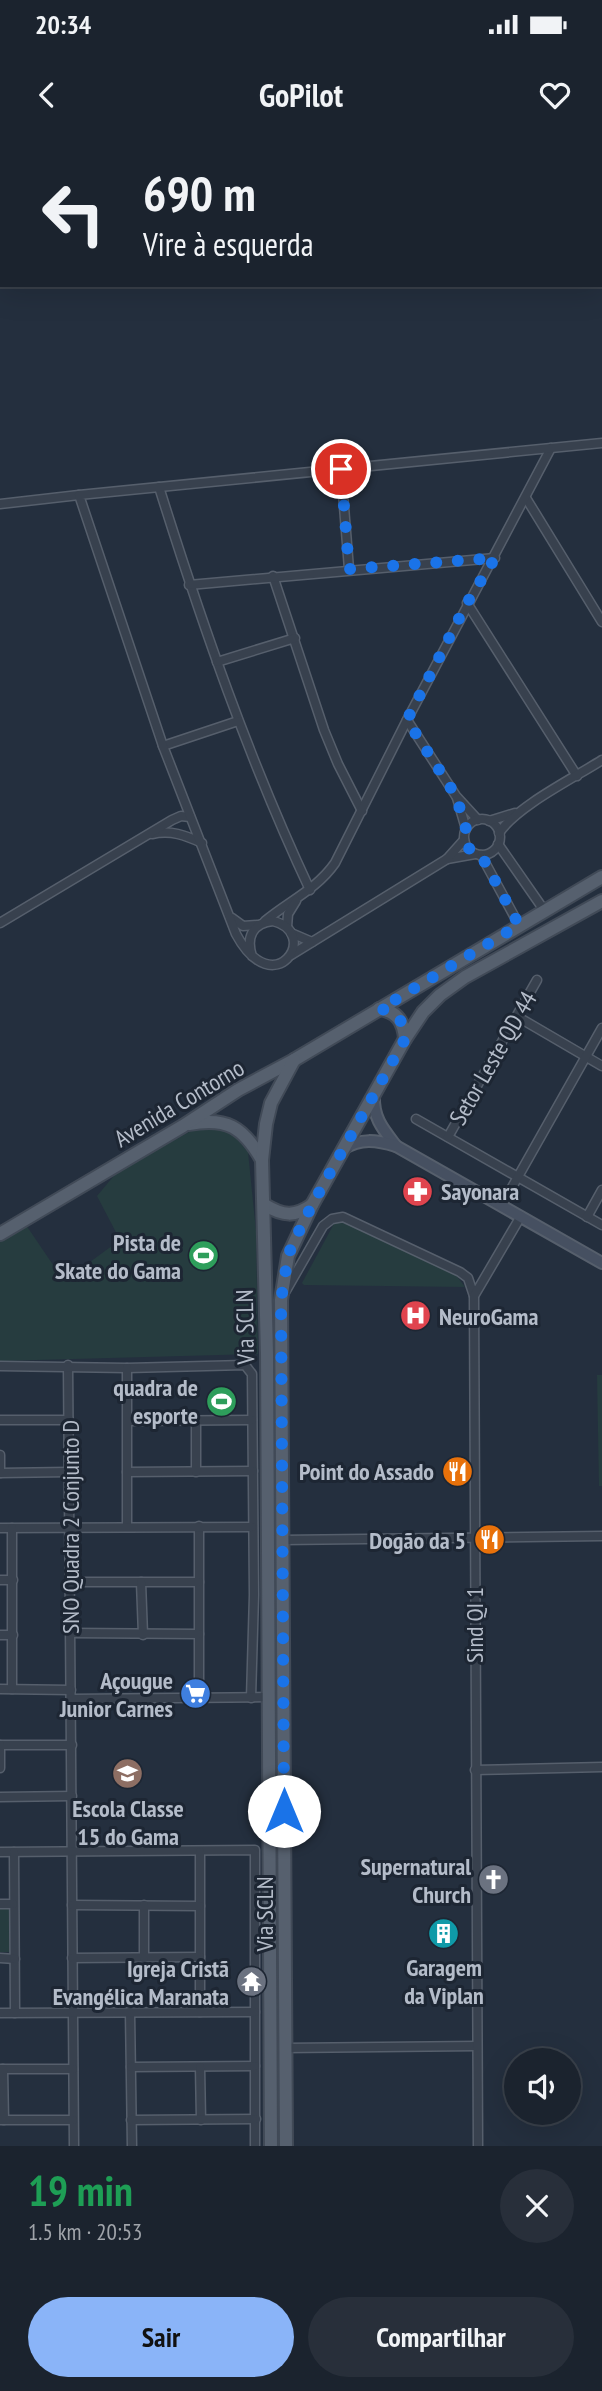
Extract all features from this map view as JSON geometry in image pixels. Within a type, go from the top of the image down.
[{"type":"main road","name":"Avenida Contorno","points":[[0,1234],[186,1124],[238,1090],[294,1060],[602,877]]},
{"type":"main road","name":"Via SCLN","points":[[286,2146],[281,1300],[288,1256],[312,1205],[405,1039],[423,1012],[452,985],[602,901]]},
{"type":"main road","points":[[380,1009],[395,1014],[400,1019],[405,1039]]},
{"type":"main road","name":"Via SCLN","points":[[271,2146],[267,1354],[262,1160],[271,1103],[294,1060]]},
{"type":"main road","points":[[374,1093],[374,1114],[396,1146]]},
{"type":"main road","points":[[186,1124],[211,1121],[231,1125],[248,1139],[262,1160]]},
{"type":"main road","points":[[343,1149],[352,1143],[370,1140],[396,1146],[602,1263]]},
{"type":"main road","points":[[265,1205],[279,1213],[293,1215],[312,1205]]},
{"type":"main road","points":[[266,1331],[272,1334],[281,1333]]},
{"type":"main road","points":[[267,1354],[274,1349],[281,1352]]},
{"type":"main road","points":[[269,1794],[284,1794]]},
{"type":"main road","points":[[269,1811],[284,1811]]},
{"type":"street","points":[[0,504],[602,443]]},
{"type":"street","points":[[252,956],[249,945],[251,934],[261,923],[310,890],[335,863],[467,603],[495,558],[551,448]]},
{"type":"street","points":[[341,469],[349,569]]},
{"type":"street","points":[[159,487],[189,584],[238,721],[310,890]]},
{"type":"street","points":[[79,495],[163,746],[190,817],[239,940],[262,964],[269,966],[285,962],[291,955],[294,948],[288,914],[297,899]]},
{"type":"street","points":[[526,498],[602,622]]},
{"type":"street","points":[[189,584],[495,558]]},
{"type":"street","points":[[273,576],[331,749],[362,811]]},
{"type":"street","points":[[467,603],[577,776]]},
{"type":"street","points":[[217,662],[295,638]]},
{"type":"street","points":[[407,720],[456,796],[478,820]]},
{"type":"street","points":[[163,746],[238,721]]},
{"type":"street","points":[[499,833],[524,809],[602,760]]},
{"type":"street","points":[[291,955],[447,859],[464,840],[466,829],[456,796]]},
{"type":"street","points":[[466,829],[478,820],[489,821],[524,809]]},
{"type":"street","points":[[0,923],[146,835],[177,818],[190,817]]},
{"type":"street","points":[[447,859],[488,854],[498,844],[499,833],[496,826],[489,821]]},
{"type":"street","points":[[146,835],[175,833],[202,844]]},
{"type":"street","points":[[464,840],[468,848],[478,854],[519,925]]},
{"type":"street","points":[[498,844],[544,910]]},
{"type":"street","points":[[228,913],[243,926],[280,922],[312,942]]},
{"type":"street","name":"Setor Leste QD 44","points":[[448,1137],[537,980]]},
{"type":"street","points":[[518,1017],[602,1066]]},
{"type":"street","points":[[502,1205],[602,1028]]},
{"type":"street","points":[[416,1118],[602,1225]]},
{"type":"street","points":[[587,1217],[602,1190]]},
{"type":"street","points":[[474,1296],[521,1216]]},
{"type":"street","points":[[281,1300],[323,1226],[332,1219],[343,1217],[460,1272],[468,1278],[474,1296]]},
{"type":"street","name":"Sind QI 1","points":[[474,1296],[478,2146]]},
{"type":"street","name":"SNO Quadra 2 Conjunto D","points":[[68,1365],[74,2146]]},
{"type":"street","points":[[0,1366],[128,1368],[245,1365],[252,1374],[254,1595],[251,1698]]},
{"type":"street","points":[[127,1526],[128,1368]]},
{"type":"street","points":[[0,1420],[69,1420]]},
{"type":"street","points":[[196,1420],[196,1472]]},
{"type":"street","points":[[128,1421],[252,1420]]},
{"type":"street","points":[[0,1455],[0,1473],[69,1472]]},
{"type":"street","points":[[127,1472],[253,1471]]},
{"type":"street","points":[[199,1526],[199,1699]]},
{"type":"street","points":[[0,1528],[253,1527]]},
{"type":"street","points":[[12,1528],[12,1689]]},
{"type":"street","points":[[282,1540],[602,1536]]},
{"type":"street","points":[[0,1580],[13,1580]]},
{"type":"street","points":[[70,1582],[199,1582]]},
{"type":"street","points":[[141,1582],[143,1635]]},
{"type":"street","points":[[71,1633],[199,1634]]},
{"type":"street","points":[[0,1635],[13,1634]]},
{"type":"street","points":[[0,1689],[199,1699],[269,1697]]},
{"type":"street","points":[[0,1768],[0,1745],[72,1745]]},
{"type":"street","points":[[475,1770],[602,1767]]},
{"type":"street","points":[[0,1797],[72,1796]]},
{"type":"street","points":[[0,1852],[255,1850],[256,2146]]},
{"type":"street","points":[[14,1852],[15,2013]]},
{"type":"street","points":[[200,1852],[200,2012]]},
{"type":"street","points":[[0,1904],[13,1904]]},
{"type":"street","points":[[72,1905],[200,1906]]},
{"type":"street","points":[[144,1905],[144,1958]]},
{"type":"street","points":[[72,1958],[200,1957]]},
{"type":"street","points":[[0,1958],[15,1959]]},
{"type":"street","points":[[130,2012],[132,2146]]},
{"type":"street","points":[[0,2013],[255,2012]]},
{"type":"street","points":[[285,2048],[477,2046]]},
{"type":"street","points":[[131,2067],[255,2066]]},
{"type":"street","points":[[200,2067],[201,2120]]},
{"type":"street","points":[[73,2068],[1,2069],[2,2120],[73,2120]]},
{"type":"street","points":[[131,2120],[256,2119]]},
{"type":"green space","points":[[226,1126],[248,1152],[256,1231],[258,1354],[0,1361],[0,1241],[26,1225],[64,1281],[120,1240],[97,1196],[117,1172],[198,1127]]},
{"type":"green space","points":[[336,1220],[453,1271],[465,1287],[304,1285],[302,1283]]},
{"type":"green space","points":[[597,1375],[602,1375],[602,1486],[599,1486]]},
{"type":"green space","points":[[0,1906],[10,1906],[12,1952],[0,1952]]},
{"type":"place","name":"Sayonara","points":[[418,1191]]},
{"type":"place","name":"Pista de Skate do Gama","points":[[204,1256]]},
{"type":"place","name":"NeuroGama","points":[[416,1316]]},
{"type":"place","name":"quadra de esporte","points":[[221,1401]]},
{"type":"place","name":"Point do Assado","points":[[457,1471]]},
{"type":"place","name":"Dogão da 5","points":[[489,1540]]},
{"type":"place","name":"Açougue Junior Carnes","points":[[196,1694]]},
{"type":"place","name":"Escola Classe 15 do Gama","points":[[128,1774]]},
{"type":"place","name":"Supernatural Church","points":[[494,1880]]},
{"type":"place","name":"Garagem da Viplan","points":[[444,1933]]},
{"type":"place","name":"Igreja Cristã Evangélica Maranata","points":[[252,1982]]},
{"type":"route","points":[[284,1811],[281,1300],[288,1256],[312,1205],[405,1039],[400,1019],[395,1014],[380,1009],[519,925],[481,855],[468,848],[464,840],[466,829],[456,796],[407,720],[467,603],[495,558],[349,569],[341,469]]}]
